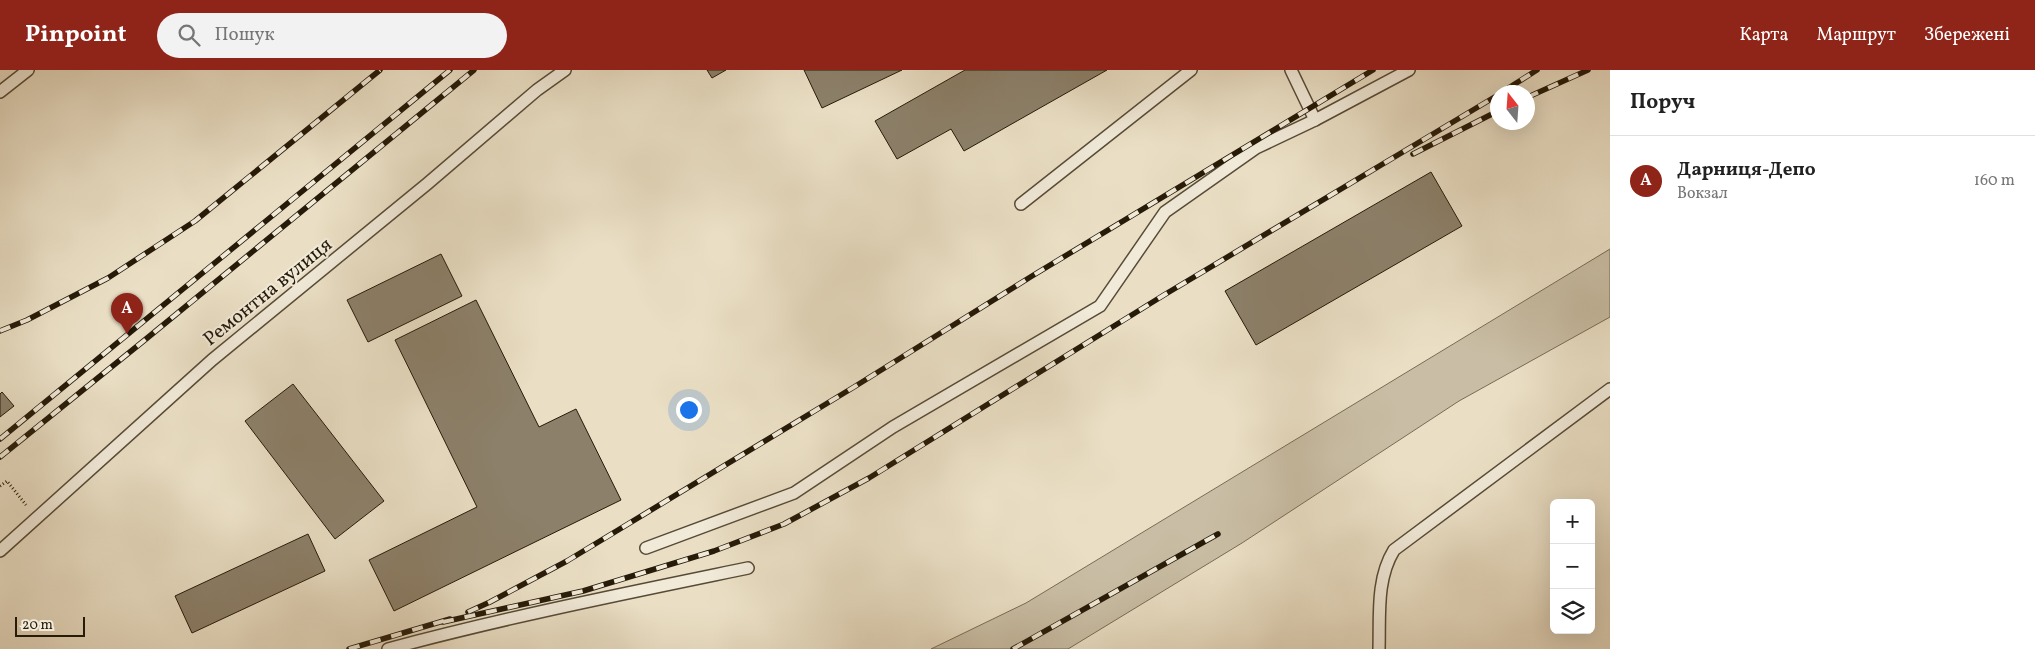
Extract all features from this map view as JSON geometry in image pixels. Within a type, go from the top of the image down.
[{"type":"lane","points":[[0,92],[28,70]]},
{"type":"lane","name":"Ремонтна вулиця","points":[[0,551],[212,360],[427,184],[537,90],[565,70]]},
{"type":"lane","points":[[1021,204],[1192,70]]},
{"type":"lane","points":[[1291,70],[1315,120]]},
{"type":"lane","points":[[646,548],[794,493],[893,427],[1100,306],[1165,212],[1256,148],[1315,120],[1409,70]]},
{"type":"lane","points":[[1379,649],[1382,579],[1387,562],[1394,550],[1610,389]]},
{"type":"lane","points":[[388,649],[447,633],[748,568]]},
{"type":"path","points":[[0,486],[7,481],[35,518]]},
{"type":"shaded area","points":[[1610,249],[1610,317],[1459,401],[1242,543],[1068,649],[931,649],[1026,603]]},
{"type":"building","points":[[707,70],[726,70],[712,78]]},
{"type":"building","points":[[804,70],[902,70],[822,108]]},
{"type":"building","points":[[965,70],[1107,70],[964,151],[951,129],[897,159],[875,121]]},
{"type":"building","points":[[1431,172],[1462,226],[1256,345],[1225,291]]},
{"type":"building","points":[[441,254],[462,296],[368,342],[347,300]]},
{"type":"building","points":[[476,300],[539,427],[576,409],[621,500],[394,611],[369,560],[477,507],[395,340]]},
{"type":"building","points":[[293,384],[384,501],[335,539],[245,421]]},
{"type":"building","points":[[2,392],[14,406],[0,417],[0,394]]},
{"type":"building","points":[[308,534],[325,571],[192,633],[175,596]]},
{"type":"railway","points":[[0,331],[27,320],[108,278],[195,221],[380,70]]},
{"type":"railway","points":[[0,439],[450,70]]},
{"type":"railway","points":[[0,457],[474,70]]},
{"type":"railway","points":[[468,612],[567,561],[1373,70]]},
{"type":"railway","points":[[1513,85],[1537,70]]},
{"type":"railway","points":[[1535,94],[1588,70]]},
{"type":"railway","points":[[443,622],[583,591],[714,551],[784,524],[869,478],[1164,295],[1490,100]]},
{"type":"railway","points":[[1413,154],[1490,115]]},
{"type":"railway","points":[[1013,649],[1218,534]]},
{"type":"railway","points":[[349,649],[450,619]]},
{"type":"place","name":"Дарниця-Депо","points":[[127,334]]}]
